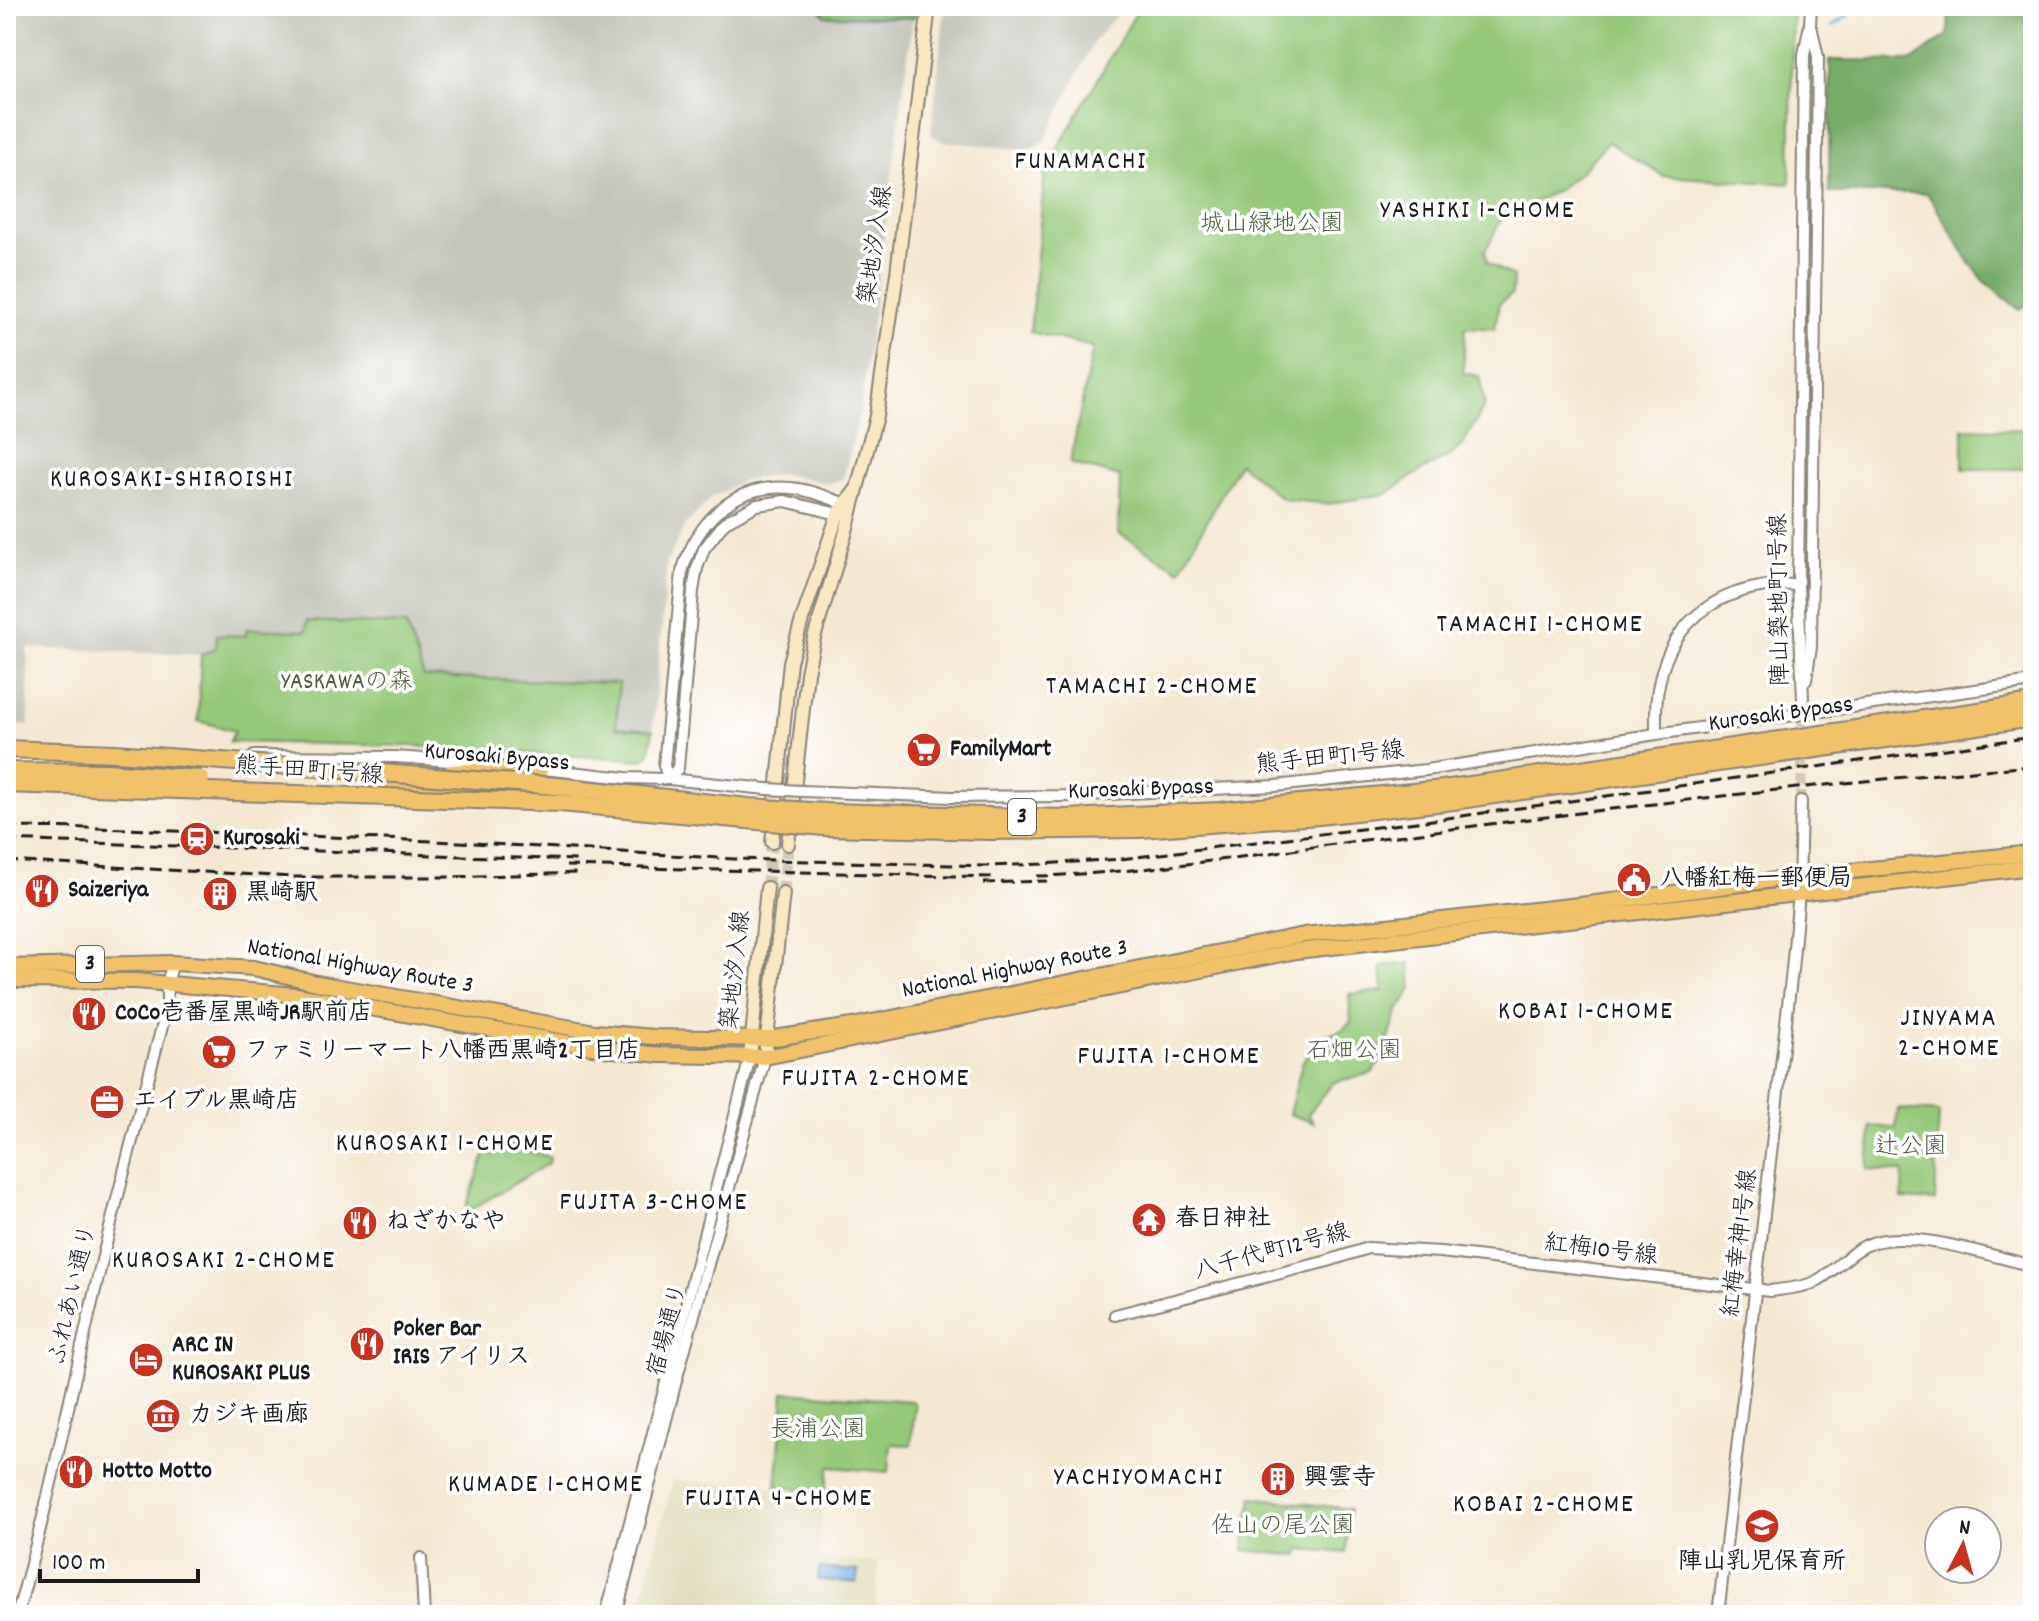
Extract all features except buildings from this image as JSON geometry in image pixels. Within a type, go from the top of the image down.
[{"type":"highway","name":"Kurosaki Bypass","points":[[6,749],[115,753],[528,784],[749,807],[1067,818],[1219,811],[1443,789],[2033,703]]},
{"type":"highway","name":"Kurosaki Bypass","points":[[6,784],[560,803],[824,827],[991,831],[1140,829],[1319,816],[1446,802],[2033,718]]},
{"type":"highway","points":[[6,760],[98,761],[473,788]]},
{"type":"highway","points":[[6,771],[372,780],[540,768]]},
{"type":"highway","name":"National Highway Route 3","points":[[6,967],[173,963],[254,968],[317,983],[595,1032],[654,1037],[768,1039],[852,1026],[1304,935],[1588,904],[1798,876],[2033,853]]},
{"type":"highway","name":"National Highway Route 3","points":[[6,980],[167,983],[296,995],[603,1049],[660,1055],[757,1057],[1297,951],[2033,867]]},
{"type":"main road","name":"築地汐入線","points":[[772,842],[790,662],[802,620],[845,508],[857,488],[876,416],[897,273],[929,6]]},
{"type":"main road","name":"築地汐入線","points":[[788,844],[807,673],[845,508]]},
{"type":"main road","name":"築地汐入線","points":[[757,1057],[752,1039],[767,888]]},
{"type":"main road","name":"築地汐入線","points":[[757,1057],[768,1039],[783,893]]},
{"type":"street","name":"陣山築地町1号線","points":[[1810,24],[1818,57],[1811,647],[1803,699],[1798,585],[1804,73],[1811,6]]},
{"type":"street","points":[[669,779],[678,768],[697,568],[709,541],[733,516],[757,505],[799,502],[845,508]]},
{"type":"street","points":[[1656,734],[1659,684],[1667,657],[1695,615],[1719,599],[1748,588],[1773,584],[1798,585]]},
{"type":"street","name":"熊手田町1号線","points":[[6,760],[395,757],[767,789],[995,797],[1275,786],[1426,770],[1656,734],[2033,682]]},
{"type":"street","name":"熊手田町1号線","points":[[43,758],[200,784],[318,796],[387,799],[473,788],[586,786],[669,779]]},
{"type":"street","points":[[1798,876],[1801,801]]},
{"type":"street","name":"紅梅幸神1号線","points":[[1718,1615],[1799,893],[1798,876]]},
{"type":"street","name":"ふれあい通り","points":[[17,1615],[40,1536],[92,1302],[167,1008],[167,983],[173,963]]},
{"type":"street","name":"宿場通り","points":[[606,1615],[757,1057]]},
{"type":"street","name":"宿場通り","points":[[616,1615],[757,1057]]},
{"type":"street","name":"紅梅10号線","points":[[1441,1252],[1770,1291],[1812,1283],[1855,1251],[1875,1242],[1901,1238],[2033,1266]]},
{"type":"street","name":"八千代町12号線","points":[[1115,1315],[1368,1248],[1441,1252]]},
{"type":"street","points":[[421,1558],[424,1615]]},
{"type":"shaded area","points":[[6,6],[920,6],[913,18],[860,412],[843,479],[827,483],[784,474],[745,480],[712,497],[685,525],[667,562],[651,752],[643,760],[411,746],[229,742],[235,731],[198,721],[200,655],[27,648],[29,725],[6,726]]},
{"type":"shaded area","points":[[945,6],[1124,6],[1094,42],[1044,142],[1027,150],[942,141],[931,135]]},
{"type":"shaded area","points":[[673,1480],[824,1492],[820,1557],[879,1563],[874,1615],[637,1615]]},
{"type":"green space","points":[[818,6],[920,6],[913,18],[825,16]]},
{"type":"green space","name":"城山緑地公園","points":[[1140,6],[1793,6],[1790,184],[1663,176],[1608,142],[1558,190],[1502,218],[1485,251],[1488,263],[1513,277],[1512,294],[1499,304],[1495,329],[1465,327],[1463,373],[1479,376],[1485,405],[1463,444],[1450,456],[1386,494],[1327,504],[1283,499],[1239,463],[1180,570],[1118,533],[1120,477],[1070,463],[1093,347],[1030,332],[1045,170]]},
{"type":"green space","points":[[1949,6],[2033,6],[2033,277],[2030,302],[2020,310],[1986,283],[1970,263],[1927,193],[1829,193],[1830,60],[1912,61],[1948,35]]},
{"type":"green space","points":[[1963,428],[2033,430],[2033,469],[1963,469]]},
{"type":"green space","name":"YASKAWAの森","points":[[307,621],[406,625],[424,677],[619,683],[616,727],[653,730],[650,753],[643,760],[411,746],[229,742],[235,731],[198,721],[201,655],[216,648],[217,635],[246,636],[246,629],[306,631]]},
{"type":"green space","name":"石畑公園","points":[[1410,963],[1412,989],[1398,1011],[1383,1057],[1372,1073],[1334,1082],[1308,1114],[1314,1123],[1289,1114],[1302,1063],[1314,1041],[1342,1030],[1351,1022],[1349,994],[1383,991],[1381,966]]},
{"type":"green space","name":"辻公園","points":[[1898,1109],[1939,1112],[1935,1201],[1902,1199],[1903,1172],[1868,1170],[1871,1126],[1896,1128]]},
{"type":"green space","points":[[491,1139],[550,1157],[549,1163],[470,1210],[466,1207]]},
{"type":"green space","name":"長浦公園","points":[[784,1392],[912,1401],[915,1405],[911,1445],[891,1444],[889,1472],[829,1467],[826,1490],[776,1487]]},
{"type":"green space","name":"佐山の尾公園","points":[[1252,1497],[1349,1509],[1346,1553],[1300,1549],[1299,1556],[1244,1550]]},
{"type":"water","points":[[819,1568],[858,1571],[857,1583],[818,1580]]},
{"type":"waterway","points":[[1832,27],[1860,6]]},
{"type":"tunnel","points":[[1801,801],[1803,699]]},
{"type":"tunnel","points":[[767,888],[772,842]]},
{"type":"tunnel","points":[[783,893],[788,844]]},
{"type":"railway","points":[[6,827],[459,842],[734,859],[986,866],[1043,864],[1121,859],[1440,819],[2033,737]]},
{"type":"railway","points":[[1037,876],[1167,866],[1707,798],[2033,766]]},
{"type":"railway","points":[[6,840],[577,860]]},
{"type":"railway","points":[[6,861],[292,877],[579,873]]},
{"type":"railway","points":[[566,866],[993,877]]},
{"type":"railway","points":[[983,883],[1047,881]]},
{"type":"place","name":"FamilyMart","points":[[924,750]]},
{"type":"place","name":"Kurosaki","points":[[197,839]]},
{"type":"place","name":"八幡紅梅一郵便局","points":[[1634,880]]},
{"type":"place","name":"Saizeriya","points":[[42,891]]},
{"type":"place","name":"黒崎駅","points":[[220,894]]},
{"type":"place","name":"CoCo壱番屋黒崎JR駅前店","points":[[89,1014]]},
{"type":"place","name":"ファミリーマート八幡西黒崎2丁目店","points":[[219,1052]]},
{"type":"place","name":"エイブル黒崎店","points":[[107,1102]]},
{"type":"place","name":"春日神社","points":[[1149,1220]]},
{"type":"place","name":"ねざかなや","points":[[360,1223]]},
{"type":"place","name":"Poker Bar IRIS アイリス","points":[[367,1344]]},
{"type":"place","name":"ARC IN KUROSAKI PLUS","points":[[146,1360]]},
{"type":"place","name":"カジキ画廊","points":[[163,1416]]},
{"type":"place","name":"Hotto Motto","points":[[76,1472]]},
{"type":"place","name":"興雲寺","points":[[1278,1479]]},
{"type":"place","name":"陣山乳児保育所","points":[[1762,1526]]},
{"type":"district","name":"FUNAMACHI","points":[[1081,162]]},
{"type":"district","name":"YASHIKI 1-CHOME","points":[[1478,211]]},
{"type":"district","name":"KUROSAKI-SHIROISHI","points":[[172,480]]},
{"type":"district","name":"TAMACHI 1-CHOME","points":[[1540,625]]},
{"type":"district","name":"TAMACHI 2-CHOME","points":[[1152,687]]},
{"type":"district","name":"KOBAI 1-CHOME","points":[[1586,1012]]},
{"type":"district","name":"JINYAMA 2-CHOME","points":[[1949,1034]]},
{"type":"district","name":"FUJITA 1-CHOME","points":[[1169,1057]]},
{"type":"district","name":"FUJITA 2-CHOME","points":[[876,1079]]},
{"type":"district","name":"KUROSAKI 1-CHOME","points":[[445,1144]]},
{"type":"district","name":"FUJITA 3-CHOME","points":[[654,1203]]},
{"type":"district","name":"KUROSAKI 2-CHOME","points":[[224,1261]]},
{"type":"district","name":"YACHIYOMACHI","points":[[1139,1478]]},
{"type":"district","name":"KUMADE 1-CHOME","points":[[546,1485]]},
{"type":"district","name":"FUJITA 4-CHOME","points":[[779,1499]]},
{"type":"district","name":"KOBAI 2-CHOME","points":[[1544,1505]]}]
